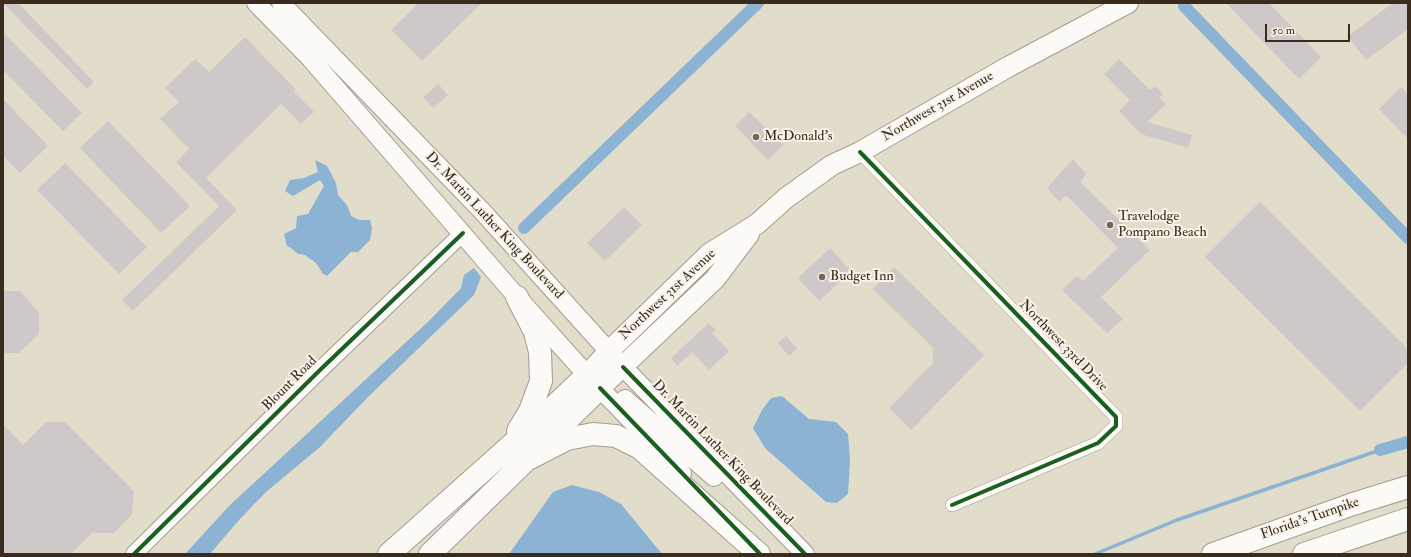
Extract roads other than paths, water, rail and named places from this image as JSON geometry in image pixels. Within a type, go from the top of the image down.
[{"type":"highway","points":[[507,450],[530,412],[541,381],[540,352],[535,332],[517,297]]},
{"type":"highway","points":[[390,554],[507,450],[593,381]]},
{"type":"highway","points":[[430,554],[530,458],[593,381]]},
{"type":"highway","points":[[530,458],[567,439],[593,434],[616,436],[640,448],[760,554]]},
{"type":"highway","name":"Florida's Turnpike","points":[[1213,554],[1353,504],[1408,487]]},
{"type":"highway","points":[[1304,554],[1408,519]]},
{"type":"main road","name":"Dr. Martin Luther King Boulevard","points":[[256,3],[310,58],[464,233],[517,297],[593,381],[760,554]]},
{"type":"main road","points":[[270,3],[285,18],[298,20]]},
{"type":"main road","name":"Dr. Martin Luther King Boulevard","points":[[281,3],[482,211],[623,367],[805,554]]},
{"type":"main road","name":"Northwest 31st Avenue","points":[[593,381],[609,351],[710,253],[757,224],[786,198],[832,165],[860,152],[1008,67],[1128,3]]},
{"type":"main road","name":"Northwest 31st Avenue","points":[[593,381],[623,367],[715,279],[757,224]]},
{"type":"main road","points":[[593,381],[615,390],[739,498],[760,509]]},
{"type":"street","name":"Northwest 33rd Drive","points":[[860,152],[1116,417],[1116,426],[1098,443],[952,505]]},
{"type":"street","name":"Blount Road","points":[[134,554],[320,370],[464,233]]},
{"type":"water","points":[[315,160],[327,166],[336,183],[338,195],[347,205],[351,216],[359,220],[370,220],[372,229],[370,240],[358,252],[351,252],[327,276],[323,274],[316,263],[305,255],[298,254],[287,246],[284,234],[296,228],[297,216],[308,214],[324,186],[320,180],[293,196],[285,191],[290,180],[304,178],[318,172]]},
{"type":"water","points":[[474,268],[481,277],[474,295],[369,396],[320,447],[266,492],[239,520],[210,554],[185,554],[229,506],[431,319],[461,288],[464,275]]},
{"type":"water","points":[[782,396],[809,419],[836,422],[848,434],[850,461],[848,494],[837,503],[826,502],[765,448],[753,428],[762,410],[771,398]]},
{"type":"water","points":[[572,485],[599,492],[621,504],[662,554],[509,554],[553,492]]},
{"type":"waterway","points":[[524,228],[758,3]]},
{"type":"waterway","points":[[1184,6],[1408,238]]},
{"type":"waterway","points":[[1380,450],[1408,442]]},
{"type":"waterway","points":[[1095,554],[1177,520],[1380,450]]},
{"type":"place","name":"McDonald's","points":[[756,137]]},
{"type":"place","name":"Travelodge Pompano Beach","points":[[1110,225]]},
{"type":"place","name":"Budget Inn","points":[[822,277]]}]
